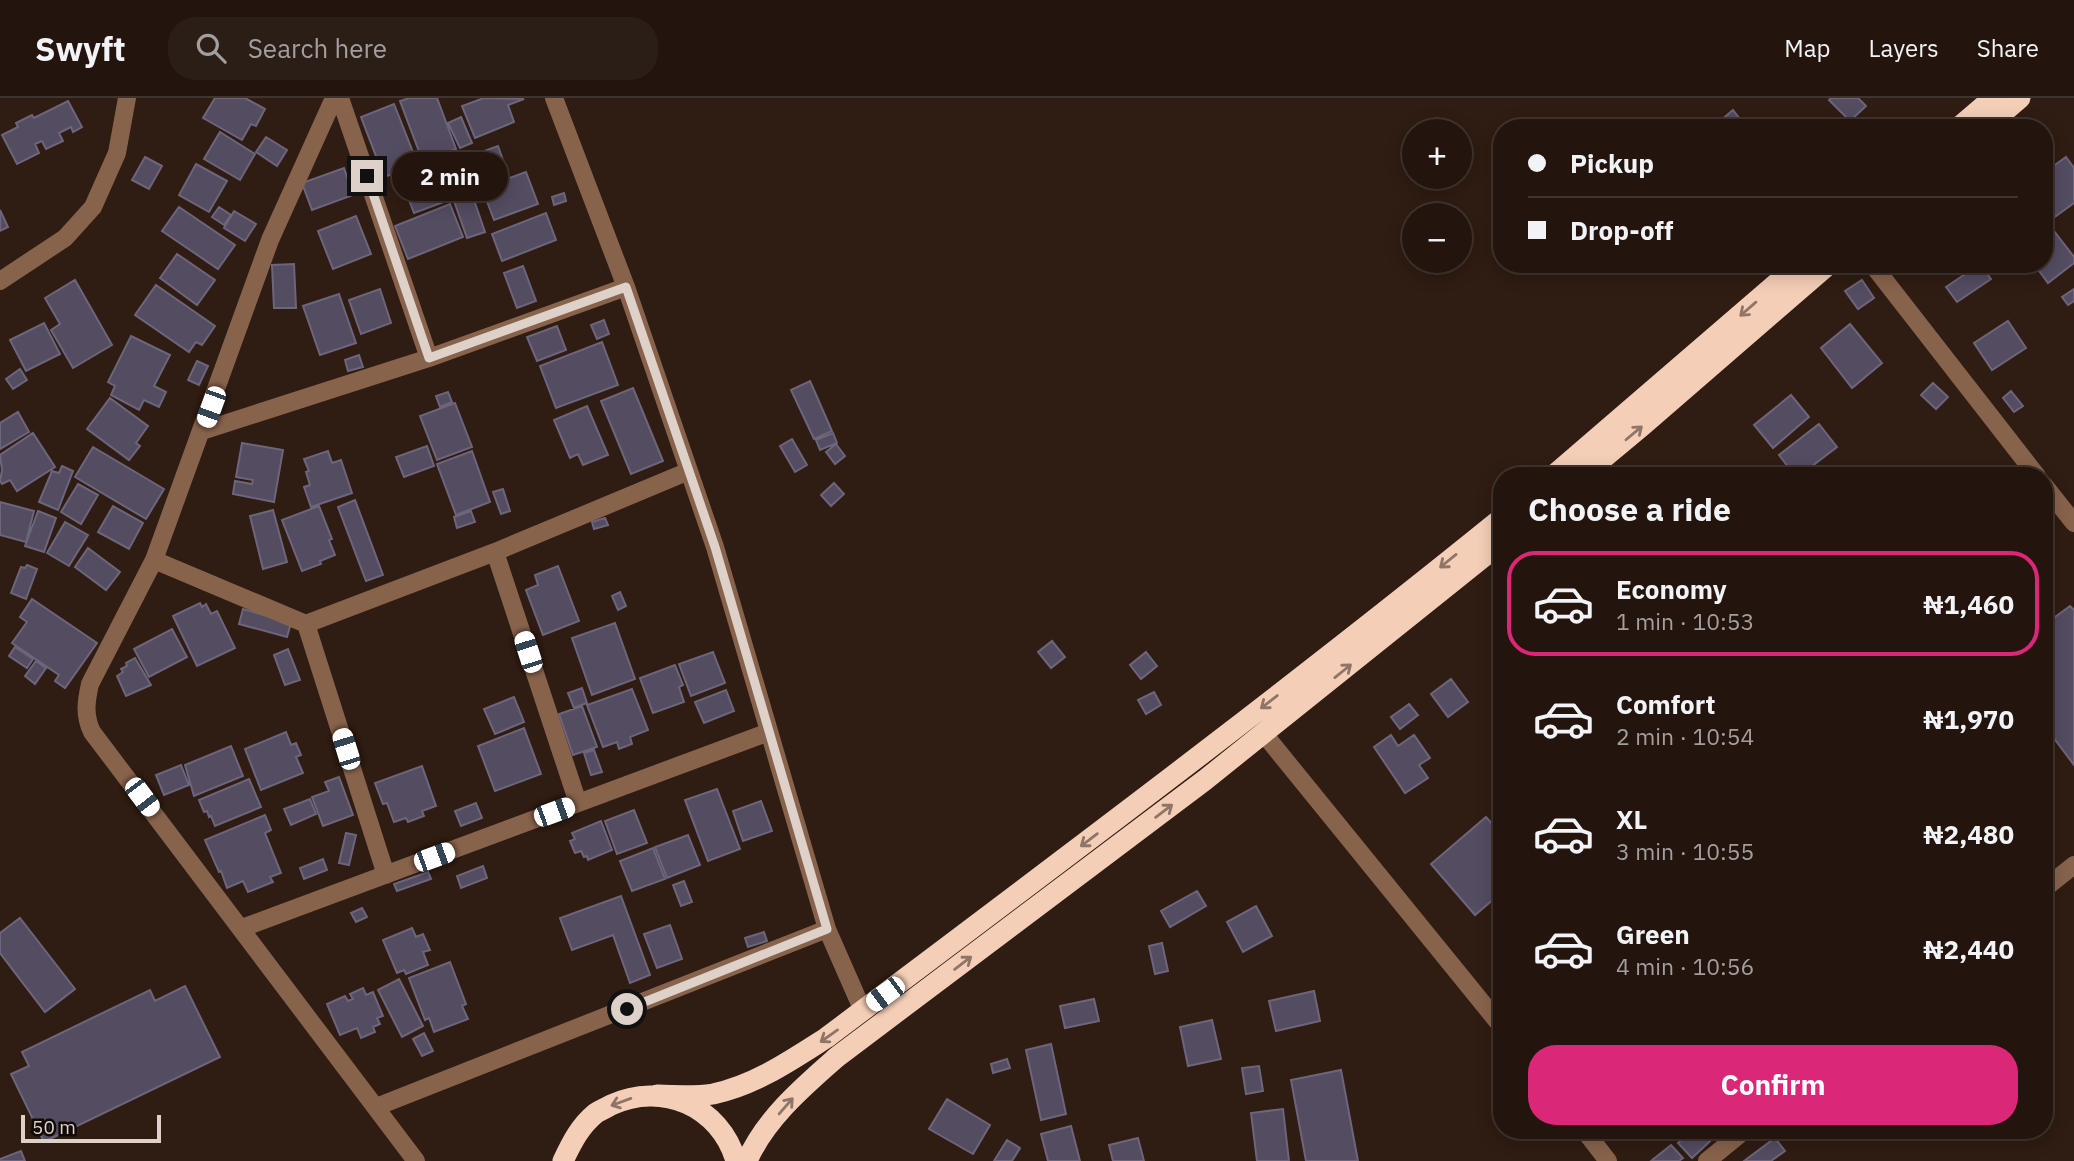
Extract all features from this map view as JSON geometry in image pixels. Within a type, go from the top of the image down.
[{"type":"highway","points":[[1968,119],[1993,98]]},
{"type":"highway","points":[[1996,119],[2020,98]]},
{"type":"highway","points":[[1563,467],[1789,273]]},
{"type":"highway","points":[[1593,467],[1819,273]]},
{"type":"highway","points":[[551,1161],[597,1112],[626,1098],[711,1094],[735,1088],[762,1077],[826,1038],[1192,762],[1493,526]]},
{"type":"highway","points":[[747,1161],[764,1132],[785,1107],[837,1057],[1205,780],[1493,549]]},
{"type":"highway","points":[[657,1095],[688,1103],[714,1121],[732,1146],[736,1161]]},
{"type":"highway","points":[[563,1161],[575,1134]]},
{"type":"street","points":[[0,281],[65,238],[93,207],[117,153],[127,98]]},
{"type":"street","points":[[334,98],[270,240],[154,561],[90,684],[86,720],[92,732],[416,1161]]},
{"type":"street","points":[[340,98],[429,358]]},
{"type":"street","points":[[554,98],[626,287],[715,547],[827,929],[863,1011]]},
{"type":"street","points":[[1879,273],[2030,467]]},
{"type":"street","points":[[202,431],[429,358],[626,287]]},
{"type":"street","points":[[154,561],[306,624],[495,552],[689,471]]},
{"type":"street","points":[[2053,496],[2074,523]]},
{"type":"street","points":[[495,552],[578,803]]},
{"type":"street","points":[[306,624],[386,875]]},
{"type":"street","points":[[242,928],[769,733]]},
{"type":"street","points":[[1264,734],[1493,1016]]},
{"type":"street","points":[[2053,882],[2074,865]]},
{"type":"street","points":[[376,1107],[827,929]]},
{"type":"street","points":[[1591,1139],[1608,1161]]},
{"type":"street","points":[[1707,1161],[1734,1139]]},
{"type":"building","points":[[215,98],[245,98],[265,109],[256,126],[251,124],[242,140],[203,118]]},
{"type":"building","points":[[409,98],[437,98],[456,149],[423,162],[400,101]]},
{"type":"building","points":[[484,98],[524,99],[508,105],[514,122],[475,138],[462,106]]},
{"type":"building","points":[[1858,98],[1866,106],[1852,119],[1848,119],[1829,100]]},
{"type":"building","points":[[68,101],[82,127],[73,132],[71,127],[59,133],[63,141],[46,149],[42,141],[35,144],[39,153],[17,164],[2,135],[18,127],[16,123],[32,115],[34,118]]},
{"type":"building","points":[[394,104],[418,165],[384,177],[361,117]]},
{"type":"building","points":[[1733,110],[1740,119],[1722,119]]},
{"type":"building","points":[[461,117],[472,143],[460,148],[448,123]]},
{"type":"building","points":[[220,132],[255,154],[240,180],[204,159]]},
{"type":"building","points":[[266,137],[287,150],[277,166],[256,152]]},
{"type":"building","points":[[498,146],[508,174],[477,186],[467,157]]},
{"type":"building","points":[[145,157],[162,166],[149,189],[132,180]]},
{"type":"building","points":[[2066,157],[2074,168],[2074,203],[2053,218],[2053,166]]},
{"type":"building","points":[[459,158],[471,192],[414,213],[401,179]]},
{"type":"building","points":[[196,164],[227,181],[209,212],[179,195]]},
{"type":"building","points":[[344,168],[353,195],[312,210],[302,183]]},
{"type":"building","points":[[526,172],[538,204],[494,220],[482,188]]},
{"type":"building","points":[[564,193],[566,201],[554,205],[552,197]]},
{"type":"building","points":[[472,194],[485,232],[467,238],[454,201]]},
{"type":"building","points":[[450,204],[463,237],[408,259],[395,226]]},
{"type":"building","points":[[179,207],[235,245],[218,269],[162,231]]},
{"type":"building","points":[[219,207],[231,215],[224,225],[212,217]]},
{"type":"building","points":[[0,210],[8,227],[0,231]]},
{"type":"building","points":[[234,211],[256,224],[245,241],[224,228]]},
{"type":"building","points":[[546,213],[556,240],[502,261],[492,234]]},
{"type":"building","points":[[356,216],[371,254],[333,269],[318,231]]},
{"type":"building","points":[[2053,230],[2074,257],[2074,263],[2048,283],[2041,273],[2053,273]]},
{"type":"building","points":[[177,254],[215,280],[197,305],[160,278]]},
{"type":"building","points":[[294,264],[296,308],[274,308],[272,265]]},
{"type":"building","points":[[523,266],[536,301],[517,308],[504,273]]},
{"type":"building","points":[[1967,273],[1987,273],[1991,279],[1957,302],[1946,287]]},
{"type":"building","points":[[75,280],[112,345],[73,368],[51,330],[60,324],[45,298]]},
{"type":"building","points":[[1862,280],[1874,298],[1858,309],[1845,291]]},
{"type":"building","points":[[156,285],[215,326],[202,345],[196,342],[189,352],[135,315]]},
{"type":"building","points":[[380,289],[391,323],[361,334],[349,300]]},
{"type":"building","points":[[2074,289],[2074,301],[2068,305],[2062,297]]},
{"type":"building","points":[[339,294],[356,343],[320,355],[303,306]]},
{"type":"building","points":[[604,320],[609,334],[597,339],[591,325]]},
{"type":"building","points":[[2008,321],[2026,348],[1992,370],[1974,343]]},
{"type":"building","points":[[44,323],[60,354],[26,371],[10,340]]},
{"type":"building","points":[[1850,324],[1882,363],[1852,388],[1821,348]]},
{"type":"building","points":[[557,326],[566,350],[537,361],[527,337]]},
{"type":"building","points":[[131,336],[170,355],[154,386],[166,392],[159,407],[144,400],[139,410],[111,395],[115,386],[108,382]]},
{"type":"building","points":[[602,342],[618,385],[556,408],[540,366]]},
{"type":"building","points":[[359,355],[363,367],[348,371],[345,360]]},
{"type":"building","points":[[197,361],[208,366],[199,385],[188,380]]},
{"type":"building","points":[[20,369],[27,380],[13,389],[6,379]]},
{"type":"building","points":[[810,381],[832,431],[814,439],[791,390]]},
{"type":"building","points":[[1933,383],[1948,397],[1936,409],[1921,395]]},
{"type":"building","points":[[633,388],[663,461],[631,474],[601,401]]},
{"type":"building","points":[[2011,391],[2023,406],[2014,412],[2003,398]]},
{"type":"building","points":[[448,392],[452,402],[440,407],[436,396]]},
{"type":"building","points":[[1791,395],[1809,417],[1773,448],[1754,425]]},
{"type":"building","points":[[110,398],[148,426],[136,443],[140,446],[129,460],[87,429]]},
{"type":"building","points":[[455,403],[472,447],[437,460],[420,416]]},
{"type":"building","points":[[587,406],[608,455],[583,465],[578,454],[570,458],[554,420]]},
{"type":"building","points":[[18,412],[29,432],[0,449],[0,423]]},
{"type":"building","points":[[1819,424],[1837,447],[1811,467],[1788,467],[1779,455]]},
{"type":"building","points":[[33,433],[55,467],[17,491],[10,480],[2,484],[0,481],[0,455]]},
{"type":"building","points":[[833,433],[837,443],[820,450],[816,440]]},
{"type":"building","points":[[792,439],[807,465],[795,472],[780,446]]},
{"type":"building","points":[[242,443],[283,450],[274,502],[233,494],[235,481],[252,484],[253,480],[236,477]]},
{"type":"building","points":[[836,444],[845,456],[835,464],[826,452]]},
{"type":"building","points":[[427,446],[434,466],[404,477],[396,457]]},
{"type":"building","points":[[93,447],[164,489],[146,519],[75,477]]},
{"type":"building","points":[[328,451],[332,463],[341,460],[352,493],[311,507],[304,487],[310,485],[306,472],[309,471],[304,459]]},
{"type":"building","points":[[472,451],[490,502],[456,515],[437,464]]},
{"type":"building","points":[[62,466],[73,471],[58,510],[39,502],[52,471],[59,473]]},
{"type":"building","points":[[834,483],[844,494],[831,506],[821,495]]},
{"type":"building","points":[[78,484],[98,495],[81,524],[61,512]]},
{"type":"building","points":[[503,489],[510,511],[501,514],[493,492]]},
{"type":"building","points":[[355,500],[383,575],[366,581],[338,507]]},
{"type":"building","points":[[0,502],[34,511],[26,542],[0,535]]},
{"type":"building","points":[[113,506],[143,523],[129,549],[98,532]]},
{"type":"building","points":[[319,506],[332,539],[329,540],[335,555],[302,571],[282,520]]},
{"type":"building","points":[[273,510],[287,562],[263,569],[250,516]]},
{"type":"building","points":[[38,511],[56,518],[44,552],[25,546]]},
{"type":"building","points":[[471,511],[475,522],[457,528],[454,517]]},
{"type":"building","points":[[605,518],[608,525],[594,529],[592,522]]},
{"type":"building","points":[[65,522],[88,535],[69,566],[47,553]]},
{"type":"building","points":[[88,548],[120,572],[106,590],[75,567]]},
{"type":"building","points":[[27,565],[37,569],[26,599],[11,593],[21,567],[25,568]]},
{"type":"building","points":[[558,566],[579,621],[543,635],[526,590],[538,585],[535,575]]},
{"type":"building","points":[[620,592],[626,606],[618,610],[612,596]]},
{"type":"building","points":[[32,599],[97,643],[65,688],[55,681],[59,675],[12,643],[27,622],[20,617]]},
{"type":"building","points":[[200,603],[202,607],[206,604],[211,614],[217,611],[235,648],[197,666],[173,616]]},
{"type":"building","points":[[2070,606],[2074,610],[2074,765],[2053,737],[2053,618]]},
{"type":"building","points":[[243,609],[291,623],[287,637],[239,624]]},
{"type":"building","points":[[615,623],[635,679],[592,695],[572,638]]},
{"type":"building","points":[[172,629],[187,657],[149,677],[134,649]]},
{"type":"building","points":[[1052,641],[1065,657],[1051,668],[1038,652]]},
{"type":"building","points":[[15,647],[33,659],[27,668],[9,656]]},
{"type":"building","points":[[288,649],[300,680],[285,685],[274,655]]},
{"type":"building","points":[[713,652],[725,683],[691,696],[679,664]]},
{"type":"building","points":[[1146,652],[1157,666],[1141,679],[1130,665]]},
{"type":"building","points":[[135,658],[151,685],[126,696],[117,676],[123,672],[121,669],[127,666],[126,663]]},
{"type":"building","points":[[36,661],[46,668],[35,684],[25,676]]},
{"type":"building","points":[[675,665],[683,685],[679,687],[684,702],[653,713],[640,678]]},
{"type":"building","points":[[1451,679],[1468,702],[1448,717],[1431,694]]},
{"type":"building","points":[[582,688],[587,703],[574,708],[568,693]]},
{"type":"building","points":[[632,689],[648,730],[630,737],[632,744],[619,749],[617,742],[603,747],[587,705]]},
{"type":"building","points":[[726,690],[734,711],[704,723],[695,702]]},
{"type":"building","points":[[1154,692],[1161,705],[1146,714],[1138,700]]},
{"type":"building","points":[[514,697],[524,722],[495,734],[484,709]]},
{"type":"building","points":[[1409,704],[1418,715],[1400,729],[1391,717]]},
{"type":"building","points":[[582,706],[597,747],[573,755],[559,714]]},
{"type":"building","points":[[524,728],[541,774],[495,791],[478,746]]},
{"type":"building","points":[[286,732],[291,745],[296,743],[301,755],[296,757],[303,773],[261,790],[245,749]]},
{"type":"building","points":[[1391,735],[1398,746],[1414,735],[1430,758],[1419,765],[1428,778],[1405,793],[1374,747]]},
{"type":"building","points":[[231,746],[243,776],[194,796],[185,765]]},
{"type":"building","points":[[594,750],[602,772],[591,775],[584,753]]},
{"type":"building","points":[[181,765],[189,785],[164,795],[156,775]]},
{"type":"building","points":[[422,766],[436,806],[422,811],[424,816],[408,822],[406,818],[394,822],[375,783]]},
{"type":"building","points":[[339,777],[353,815],[323,826],[312,797],[329,791],[325,782]]},
{"type":"building","points":[[249,779],[261,807],[215,826],[199,800]]},
{"type":"building","points":[[717,789],[740,849],[708,861],[685,800]]},
{"type":"building","points":[[310,799],[316,814],[291,825],[284,809]]},
{"type":"building","points":[[761,801],[772,831],[743,841],[733,811]]},
{"type":"building","points":[[476,803],[482,818],[461,826],[455,811]]},
{"type":"building","points":[[634,810],[647,843],[617,854],[605,821]]},
{"type":"building","points":[[265,815],[271,830],[265,833],[281,873],[270,877],[273,882],[248,892],[243,881],[227,888],[205,840]]},
{"type":"building","points":[[1486,817],[1493,825],[1493,900],[1475,915],[1431,864]]},
{"type":"building","points":[[601,821],[612,850],[588,860],[581,851],[575,853],[570,841],[575,839],[572,833]]},
{"type":"building","points":[[346,833],[356,835],[349,865],[339,863]]},
{"type":"building","points":[[688,835],[700,865],[667,878],[655,847]]},
{"type":"building","points":[[653,848],[665,879],[632,891],[620,861]]},
{"type":"building","points":[[323,859],[327,870],[304,879],[300,868]]},
{"type":"building","points":[[483,866],[487,878],[461,888],[457,876]]},
{"type":"building","points":[[428,872],[431,879],[397,891],[394,884]]},
{"type":"building","points":[[684,881],[692,902],[681,906],[673,885]]},
{"type":"building","points":[[1197,891],[1206,906],[1170,927],[1161,911]]},
{"type":"building","points":[[621,896],[650,975],[630,983],[613,935],[572,950],[560,918]]},
{"type":"building","points":[[1256,906],[1272,936],[1243,952],[1227,922]]},
{"type":"building","points":[[362,908],[367,917],[356,922],[351,913]]},
{"type":"building","points":[[20,918],[75,989],[45,1012],[0,953],[0,933]]},
{"type":"building","points":[[670,925],[682,959],[657,968],[644,934]]},
{"type":"building","points":[[412,928],[416,937],[423,934],[430,950],[423,952],[428,965],[406,974],[404,970],[397,973],[383,940]]},
{"type":"building","points":[[764,932],[767,941],[748,947],[745,938]]},
{"type":"building","points":[[1162,943],[1168,971],[1155,974],[1149,946]]},
{"type":"building","points":[[450,962],[466,1004],[462,1006],[468,1019],[434,1032],[429,1018],[425,1020],[409,978]]},
{"type":"building","points":[[399,979],[423,1026],[402,1037],[378,990]]},
{"type":"building","points":[[185,986],[220,1057],[44,1142],[11,1074],[29,1066],[22,1052],[150,990],[155,1001]]},
{"type":"building","points":[[363,988],[366,995],[373,992],[383,1016],[377,1018],[380,1024],[373,1027],[375,1032],[361,1038],[357,1028],[340,1035],[327,1004],[345,996],[348,1001],[353,999],[350,994]]},
{"type":"building","points":[[1314,991],[1320,1021],[1276,1031],[1269,1001]]},
{"type":"building","points":[[1094,999],[1099,1021],[1065,1028],[1060,1006]]},
{"type":"building","points":[[1212,1020],[1221,1059],[1188,1066],[1180,1027]]},
{"type":"building","points":[[424,1033],[433,1051],[422,1056],[413,1039]]},
{"type":"building","points":[[1051,1044],[1066,1114],[1041,1120],[1026,1050]]},
{"type":"building","points":[[1007,1059],[1010,1068],[993,1073],[991,1064]]},
{"type":"building","points":[[1259,1066],[1263,1091],[1246,1094],[1242,1068]]},
{"type":"building","points":[[1341,1070],[1358,1161],[1306,1161],[1291,1080]]},
{"type":"building","points":[[947,1099],[990,1125],[973,1154],[929,1129]]},
{"type":"building","points":[[1283,1109],[1289,1161],[1257,1161],[1251,1113]]},
{"type":"building","points":[[1071,1126],[1080,1161],[1048,1161],[1041,1134]]},
{"type":"building","points":[[1138,1138],[1144,1161],[1113,1161],[1109,1145]]},
{"type":"building","points":[[1682,1139],[1712,1139],[1692,1158],[1678,1143]]},
{"type":"building","points":[[1774,1139],[1785,1151],[1771,1161],[1744,1161]]},
{"type":"building","points":[[1007,1140],[1020,1148],[1012,1161],[994,1161]]},
{"type":"building","points":[[1671,1145],[1683,1158],[1679,1161],[1651,1161]]},
{"type":"building","points":[[21,1151],[25,1161],[0,1161],[0,1159]]},
{"type":"route","points":[[367,176],[429,358],[626,287],[715,547],[827,929],[627,1009]]}]
